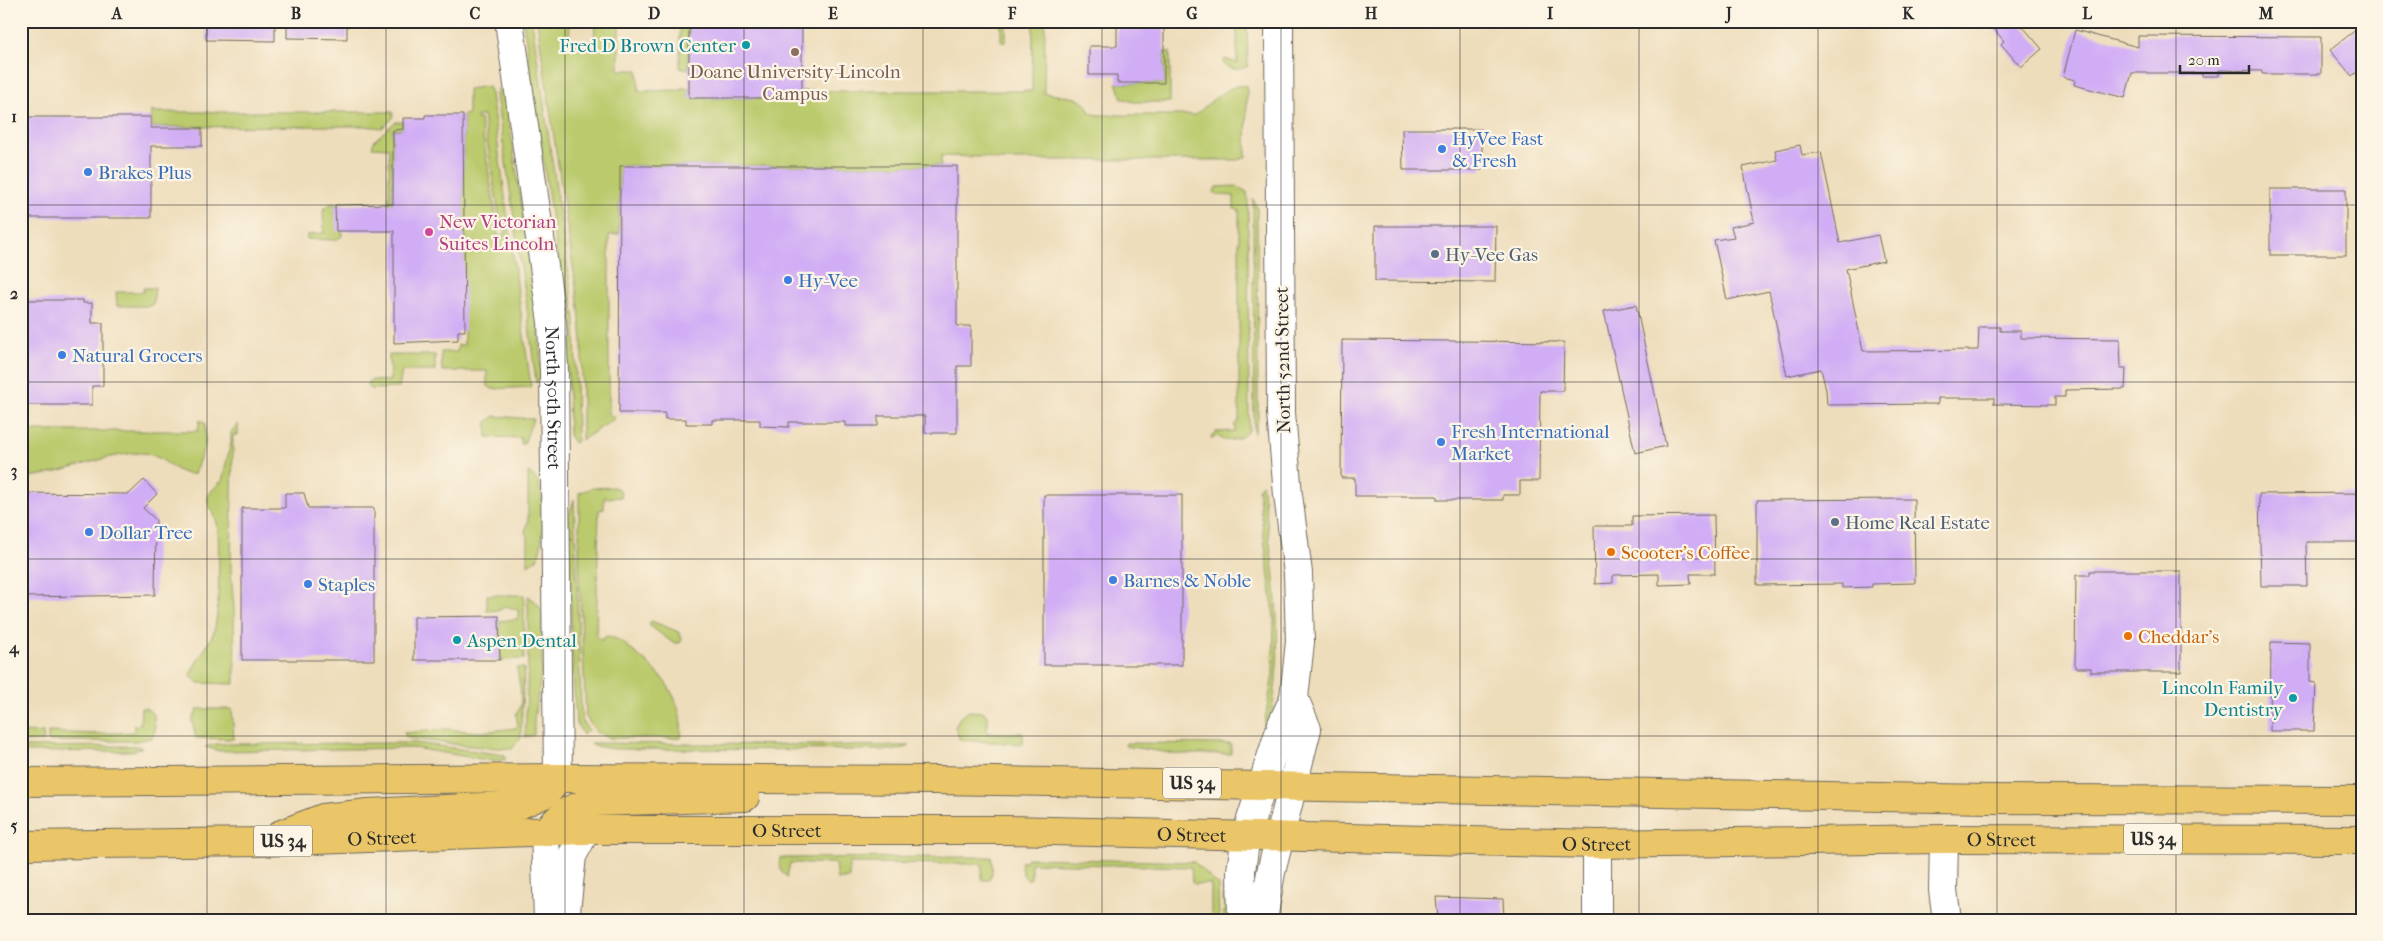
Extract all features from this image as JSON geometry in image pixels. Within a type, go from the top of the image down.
[{"type":"main road","name":"US 34","points":[[21,782],[558,778],[838,780],[1264,784],[1979,798],[2362,800]]},
{"type":"main road","points":[[261,842],[323,818],[519,805],[547,793],[558,778]]},
{"type":"main road","points":[[545,832],[565,811],[577,805],[594,802],[752,797],[838,780]]},
{"type":"main road","name":"O Street","points":[[21,845],[261,842],[586,830],[1007,830],[1598,844],[1944,839],[2362,840]]},
{"type":"street","name":"North 50th Street","points":[[509,21],[552,322],[558,778]]},
{"type":"street","name":"North 52nd Street","points":[[1242,920],[1241,871],[1246,835],[1282,724],[1294,698],[1300,617],[1298,573],[1288,494],[1281,412],[1280,21]]},
{"type":"street","name":"North 52nd Street","points":[[1263,920],[1270,872],[1281,836],[1307,729],[1294,698]]},
{"type":"street","points":[[565,920],[572,856],[586,830]]},
{"type":"street","points":[[545,832],[548,920]]},
{"type":"street","points":[[1944,839],[1943,890],[1948,920]]},
{"type":"street","points":[[1597,920],[1598,844]]},
{"type":"green space","points":[[523,21],[532,21],[575,319],[577,441],[574,443],[569,435],[567,324]]},
{"type":"green space","points":[[537,21],[570,21],[569,43],[594,44],[595,21],[619,21],[619,70],[638,70],[639,91],[681,90],[681,88],[689,88],[689,98],[802,98],[802,91],[1032,91],[1033,21],[1045,21],[1044,93],[1076,98],[1086,104],[1090,112],[1097,115],[1195,115],[1233,87],[1247,86],[1246,157],[1238,160],[997,160],[985,157],[941,156],[941,166],[620,166],[619,234],[609,235],[609,415],[614,416],[614,419],[582,440],[582,341],[579,308]]},
{"type":"green space","points":[[680,21],[689,21],[689,69],[680,68]]},
{"type":"green space","points":[[837,21],[1006,21],[1006,40],[1004,43],[1001,41],[1001,24],[837,24]]},
{"type":"green space","points":[[1237,21],[1247,21],[1248,66],[1241,69],[1228,67],[1222,62],[1225,59],[1237,63]]},
{"type":"green space","points":[[1164,52],[1170,52],[1170,102],[1133,102],[1122,98],[1116,83],[1164,83]]},
{"type":"green space","points":[[488,86],[491,94],[531,387],[492,389],[487,385],[487,371],[442,371],[441,352],[457,352],[458,345],[464,345],[463,115],[468,114],[468,89]],"holes":[[[477,116],[483,116],[501,229],[506,229],[505,235],[497,235],[498,229],[480,119],[477,119]]]},
{"type":"green space","points":[[497,89],[501,91],[506,100],[539,324],[541,377],[536,383],[526,300],[496,95]]},
{"type":"green space","points":[[151,112],[393,112],[393,118],[382,128],[365,126],[151,127]]},
{"type":"green space","points":[[395,122],[403,122],[403,129],[393,130],[393,208],[389,208],[389,148],[372,147],[374,141]]},
{"type":"green space","points":[[1236,186],[1247,192],[1248,201],[1249,430],[1234,440],[1222,439],[1218,436],[1211,439],[1215,432],[1235,431],[1235,424],[1239,421],[1239,210],[1234,209],[1234,196],[1218,195],[1214,192],[1216,187]]},
{"type":"green space","points":[[1253,199],[1257,208],[1258,419],[1254,434]]},
{"type":"green space","points":[[330,204],[340,204],[343,206],[342,236],[336,240],[307,239],[307,235],[324,233],[323,210]]},
{"type":"green space","points":[[143,288],[155,288],[153,304],[150,306],[117,306],[116,292],[143,292]]},
{"type":"green space","points":[[389,355],[435,355],[435,371],[402,371],[399,388],[371,389],[368,386],[368,382],[372,380],[390,381]]},
{"type":"green space","points":[[495,416],[533,419],[524,444],[521,444],[521,438],[487,437],[487,422]]},
{"type":"green space","points":[[200,420],[205,423],[205,445],[194,474],[180,471],[155,456],[138,453],[108,458],[51,474],[21,477],[21,431],[198,431]]},
{"type":"green space","points":[[238,424],[238,435],[233,435],[231,571],[234,609],[235,684],[198,683],[190,675],[213,634],[218,599],[218,530],[208,500],[209,494],[222,481],[231,442],[231,432]]},
{"type":"green space","points":[[528,472],[536,478],[539,484],[543,521],[540,552],[537,559],[528,565],[528,537],[525,532],[528,522]]},
{"type":"green space","points":[[1262,484],[1274,578],[1278,640],[1277,671],[1267,733],[1263,732],[1273,674],[1274,618],[1258,489]]},
{"type":"green space","points":[[614,487],[620,490],[621,497],[604,498],[604,509],[599,510],[596,636],[601,640],[607,636],[622,642],[649,664],[665,682],[680,713],[681,738],[610,738],[596,732],[586,717],[579,577],[579,493],[592,488]]},
{"type":"green space","points":[[574,499],[581,708],[582,720],[588,730],[583,735],[576,722],[571,633],[569,515]]},
{"type":"green space","points":[[487,595],[524,595],[524,659],[500,660],[499,621],[518,619],[518,610],[506,606],[500,610],[487,611]]},
{"type":"green space","points":[[528,596],[537,603],[542,612],[542,670],[534,719],[534,735],[525,737],[528,663]]},
{"type":"green space","points":[[651,621],[679,632],[682,640],[680,643],[673,643],[649,625]]},
{"type":"green space","points":[[517,668],[524,668],[521,738],[512,749],[407,738],[404,733],[446,729],[481,732],[515,728],[518,726],[516,714],[521,704]]},
{"type":"green space","points":[[141,708],[146,708],[154,715],[155,730],[152,738],[136,741],[48,741],[48,732],[93,734],[134,732],[134,725],[140,725]]},
{"type":"green space","points":[[198,709],[232,709],[234,739],[196,738],[192,720]]},
{"type":"green space","points":[[969,711],[984,712],[987,716],[987,733],[1023,733],[1023,744],[960,740],[955,727],[960,717]]},
{"type":"green space","points":[[21,732],[43,733],[44,741],[21,742]]},
{"type":"green space","points":[[416,743],[505,755],[505,760],[487,760],[414,748],[219,751],[205,747],[216,744]]},
{"type":"green space","points":[[590,743],[910,746],[897,750],[616,749],[594,746]]},
{"type":"green space","points":[[1126,743],[1231,744],[1231,754],[1176,754],[1125,746]]},
{"type":"green space","points":[[136,746],[142,748],[132,751],[21,752],[21,747]]},
{"type":"green space","points":[[991,857],[992,869],[988,880],[982,880],[982,864],[849,863],[849,878],[837,880],[835,863],[790,863],[787,877],[781,871],[779,864],[780,858]]},
{"type":"green space","points":[[1027,858],[1194,862],[1218,885],[1219,920],[1211,920],[1211,884],[1194,884],[1192,882],[1191,867],[1031,863],[1031,878],[1028,880],[1023,874],[1021,866],[1022,861],[1026,861]]},
{"type":"green space","points":[[1227,884],[1233,920],[1224,920],[1223,890]]},
{"type":"building","points":[[206,21],[275,21],[275,41],[206,40]]},
{"type":"building","points":[[287,21],[347,21],[347,39],[287,38]]},
{"type":"building","name":"Fred D Brown Center","points":[[689,21],[802,21],[802,98],[689,98]]},
{"type":"building","points":[[1117,21],[1164,21],[1164,83],[1117,83],[1117,75],[1089,75],[1089,46],[1117,46]]},
{"type":"building","points":[[1987,21],[2018,21],[2042,49],[2021,67],[2001,44],[2004,41]]},
{"type":"building","points":[[2362,25],[2362,68],[2352,76],[2330,50]]},
{"type":"building","points":[[2075,30],[2138,47],[2138,36],[2321,37],[2321,74],[2262,74],[2262,71],[2219,70],[2219,76],[2202,76],[2202,73],[2132,73],[2125,98],[2074,85],[2075,80],[2063,77]]},
{"type":"building","name":"New Victorian Suites Lincoln","points":[[425,115],[463,115],[465,331],[458,331],[458,340],[394,343],[394,231],[336,231],[335,205],[393,204],[393,130],[403,129],[403,118],[425,118]]},
{"type":"building","name":"Brakes Plus","points":[[24,117],[151,117],[151,128],[202,128],[202,146],[151,146],[151,218],[24,218]]},
{"type":"building","name":"HyVee Fast & Fresh","points":[[1402,129],[1482,129],[1482,170],[1403,170]]},
{"type":"building","points":[[1800,145],[1802,155],[1821,152],[1840,243],[1878,235],[1884,261],[1846,269],[1863,351],[1978,350],[1979,327],[2000,327],[2000,331],[2021,331],[2021,338],[2120,339],[2121,368],[2126,368],[2125,389],[2065,390],[2065,397],[2055,397],[2055,405],[1994,404],[1994,398],[1938,398],[1938,404],[1827,405],[1821,369],[1787,376],[1769,291],[1727,300],[1714,240],[1734,237],[1731,227],[1754,222],[1743,167],[1777,160],[1775,150]]},
{"type":"building","name":"Hy-Vee","points":[[620,166],[957,166],[957,326],[971,326],[971,366],[957,366],[957,433],[925,433],[925,416],[878,416],[878,426],[845,426],[845,422],[789,422],[789,427],[760,426],[760,420],[712,420],[712,424],[686,424],[686,419],[665,419],[665,413],[619,413]]},
{"type":"building","points":[[2270,189],[2346,189],[2346,255],[2270,255]]},
{"type":"building","name":"Hy-Vee Gas","points":[[1375,226],[1496,226],[1495,282],[1375,281]]},
{"type":"building","name":"Natural Grocers","points":[[21,300],[83,300],[83,303],[92,303],[92,323],[103,323],[103,386],[92,386],[92,405],[21,405]]},
{"type":"building","points":[[1636,305],[1666,446],[1635,453],[1604,311]]},
{"type":"building","name":"Fresh International Market","points":[[1342,340],[1564,342],[1563,391],[1540,391],[1539,481],[1520,481],[1520,495],[1503,495],[1503,500],[1437,500],[1437,496],[1355,496],[1355,478],[1341,478]]},
{"type":"building","name":"Dollar Tree","points":[[144,480],[157,494],[143,508],[156,520],[155,595],[21,597],[21,493],[129,494]]},
{"type":"building","name":"Staples","points":[[285,493],[304,493],[308,508],[374,508],[374,660],[242,660],[242,508],[285,508]]},
{"type":"building","points":[[2362,493],[2362,542],[2306,542],[2307,586],[2261,586],[2259,494]]},
{"type":"building","name":"Barnes & Noble","points":[[1044,495],[1182,495],[1182,665],[1044,665]]},
{"type":"building","name":"Home Real Estate","points":[[1914,499],[1915,583],[1872,584],[1872,587],[1842,588],[1842,584],[1757,585],[1757,500]]},
{"type":"building","points":[[1714,515],[1715,574],[1690,574],[1691,584],[1659,585],[1659,574],[1613,575],[1613,583],[1595,584],[1594,526],[1632,526],[1632,516]]},
{"type":"building","name":"Cheddar's","points":[[2090,571],[2181,571],[2181,672],[2091,672],[2091,668],[2075,668],[2076,575],[2090,575]]},
{"type":"building","name":"Aspen Dental","points":[[499,616],[500,660],[414,660],[414,617]]},
{"type":"building","name":"Lincoln Family Dentistry","points":[[2271,642],[2310,643],[2310,682],[2316,683],[2314,731],[2270,731]]},
{"type":"building","points":[[1436,897],[1503,899],[1504,920],[1438,920]]},
{"type":"place","name":"Fred D Brown Center","points":[[746,45]]},
{"type":"place","name":"Doane University-Lincoln Campus","points":[[795,52]]},
{"type":"place","name":"HyVee Fast & Fresh","points":[[1442,149]]},
{"type":"place","name":"Brakes Plus","points":[[88,172]]},
{"type":"place","name":"New Victorian Suites Lincoln","points":[[429,232]]},
{"type":"place","name":"Hy-Vee Gas","points":[[1435,254]]},
{"type":"place","name":"Hy-Vee","points":[[788,280]]},
{"type":"place","name":"Natural Grocers","points":[[62,355]]},
{"type":"place","name":"Fresh International Market","points":[[1441,442]]},
{"type":"place","name":"Home Real Estate","points":[[1835,522]]},
{"type":"place","name":"Dollar Tree","points":[[89,532]]},
{"type":"place","name":"Scooter's Coffee","points":[[1611,552]]},
{"type":"place","name":"Barnes & Noble","points":[[1113,580]]},
{"type":"place","name":"Staples","points":[[308,584]]},
{"type":"place","name":"Cheddar's","points":[[2128,636]]},
{"type":"place","name":"Aspen Dental","points":[[457,640]]},
{"type":"place","name":"Lincoln Family Dentistry","points":[[2293,698]]}]
